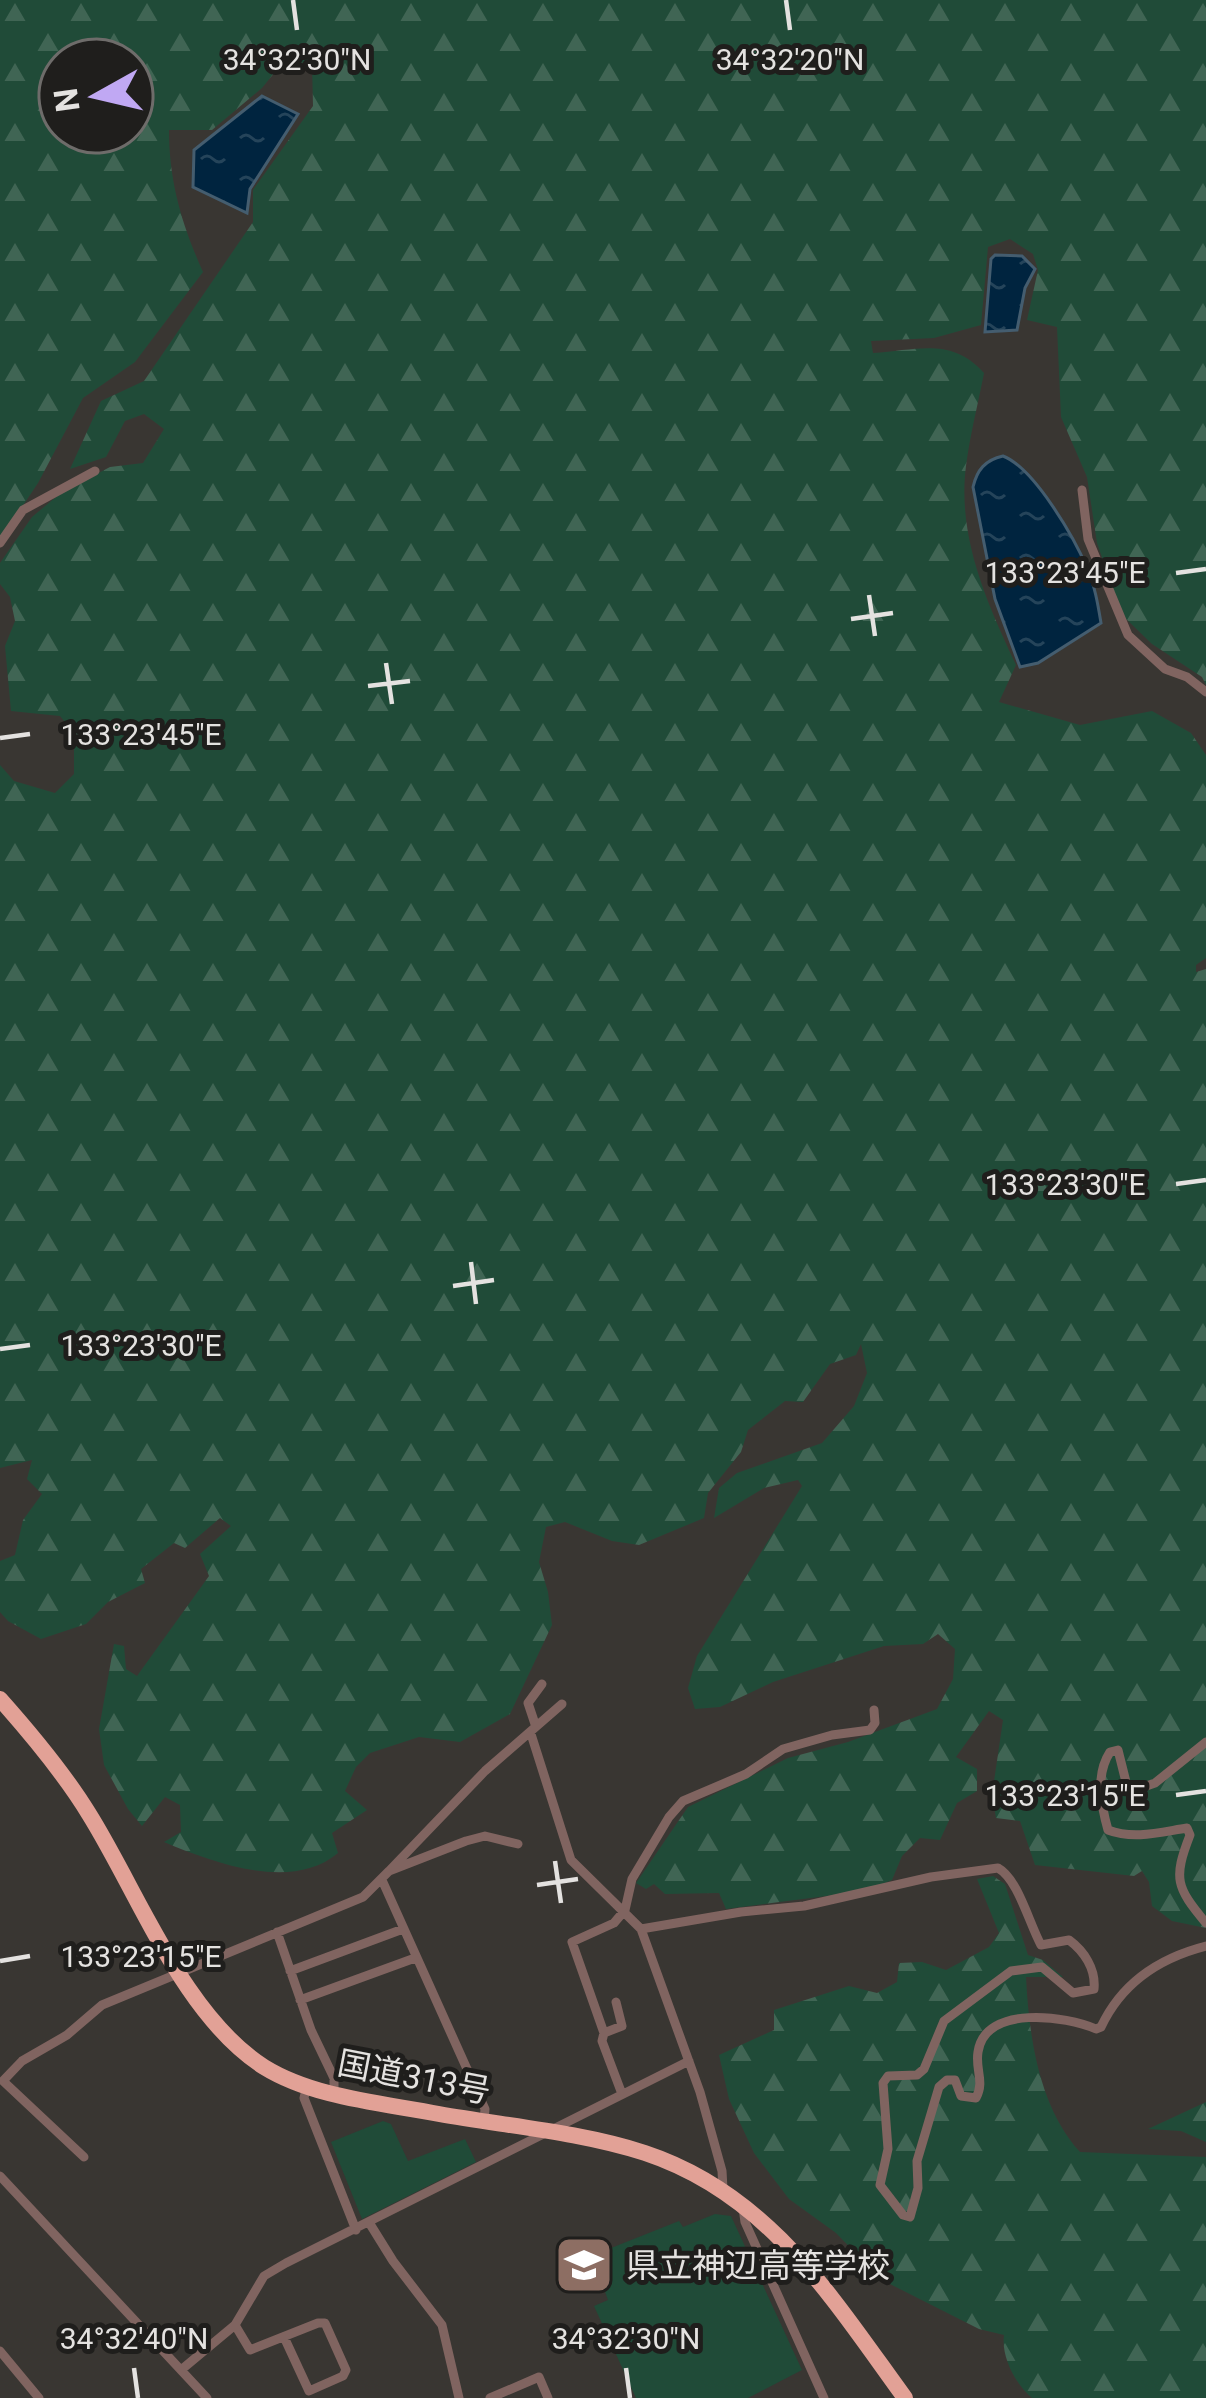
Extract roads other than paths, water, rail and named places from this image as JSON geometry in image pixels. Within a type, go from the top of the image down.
[{"type":"highway","name":"国道313号","points":[[0,1699],[88,1813],[181,1973],[239,2047],[267,2068],[334,2094],[640,2151],[723,2189],[795,2251],[904,2398]]},
{"type":"street","points":[[0,543],[22,510],[95,471]]},
{"type":"street","points":[[1082,490],[1088,539],[1128,635],[1165,669],[1187,677],[1206,692]]},
{"type":"street","points":[[542,1684],[528,1703],[571,1860],[641,1929],[689,2061],[722,2171],[723,2189]]},
{"type":"street","points":[[84,2157],[4,2081],[22,2061],[68,2035],[102,2005],[363,1897],[485,1771],[562,1704]]},
{"type":"street","points":[[622,2094],[572,1942],[614,1922],[625,1910],[632,1879],[682,1801],[739,1778],[783,1750],[832,1735],[870,1730],[874,1710]]},
{"type":"street","points":[[1206,1742],[1155,1783],[1135,1790],[1126,1782],[1118,1750],[1111,1752],[1104,1761],[1100,1790],[1108,1830],[1114,1833],[1132,1836],[1187,1828],[1190,1835],[1179,1864],[1179,1888],[1206,1923]]},
{"type":"street","points":[[385,1876],[485,1836],[518,1844]]},
{"type":"street","points":[[641,1929],[803,1906],[931,1877],[998,1868],[1012,1877],[1041,1945],[1069,1940],[1078,1946],[1089,1964],[1094,1989],[1073,1993],[1042,1966],[1012,1971],[944,2021],[924,2069],[916,2075],[888,2076],[883,2083],[888,2149],[880,2185],[903,2216],[910,2217],[918,2188],[917,2161],[939,2087],[955,2080],[961,2096],[976,2098],[982,2086],[978,2051],[984,2038],[1001,2023],[1031,2017],[1059,2016],[1101,2027],[1129,1982],[1182,1952],[1206,1946]]},
{"type":"street","points":[[385,1876],[415,1958],[485,2109],[484,2122]]},
{"type":"street","points":[[290,1971],[403,1929]]},
{"type":"street","points":[[277,1931],[334,2078],[334,2094]]},
{"type":"street","points":[[300,2000],[415,1958]]},
{"type":"street","points":[[604,2032],[622,2026],[616,2002]]},
{"type":"street","points":[[181,2370],[235,2325],[264,2276],[689,2061]]},
{"type":"street","points":[[307,2085],[304,2098],[356,2230]]},
{"type":"street","points":[[0,2176],[207,2398]]},
{"type":"street","points":[[742,2203],[745,2222],[824,2398]]},
{"type":"street","points":[[370,2224],[442,2325],[459,2398]]},
{"type":"street","points":[[235,2325],[250,2350],[284,2337],[325,2323],[346,2370],[343,2376],[308,2391],[284,2337]]},
{"type":"street","points":[[0,2350],[39,2398]]},
{"type":"street","points":[[490,2398],[539,2377],[548,2398]]},
{"type":"water","points":[[262,96],[298,114],[250,189],[247,213],[193,187],[194,150]]},
{"type":"water","points":[[995,255],[1022,256],[1035,269],[1025,288],[1017,330],[985,332]]},
{"type":"water","points":[[1003,456],[1027,474],[1063,522],[1090,575],[1101,623],[1038,663],[1020,667],[995,599],[973,487],[983,467]]},
{"type":"place","name":"県立神辺高等学校","points":[[584,2265]]}]
